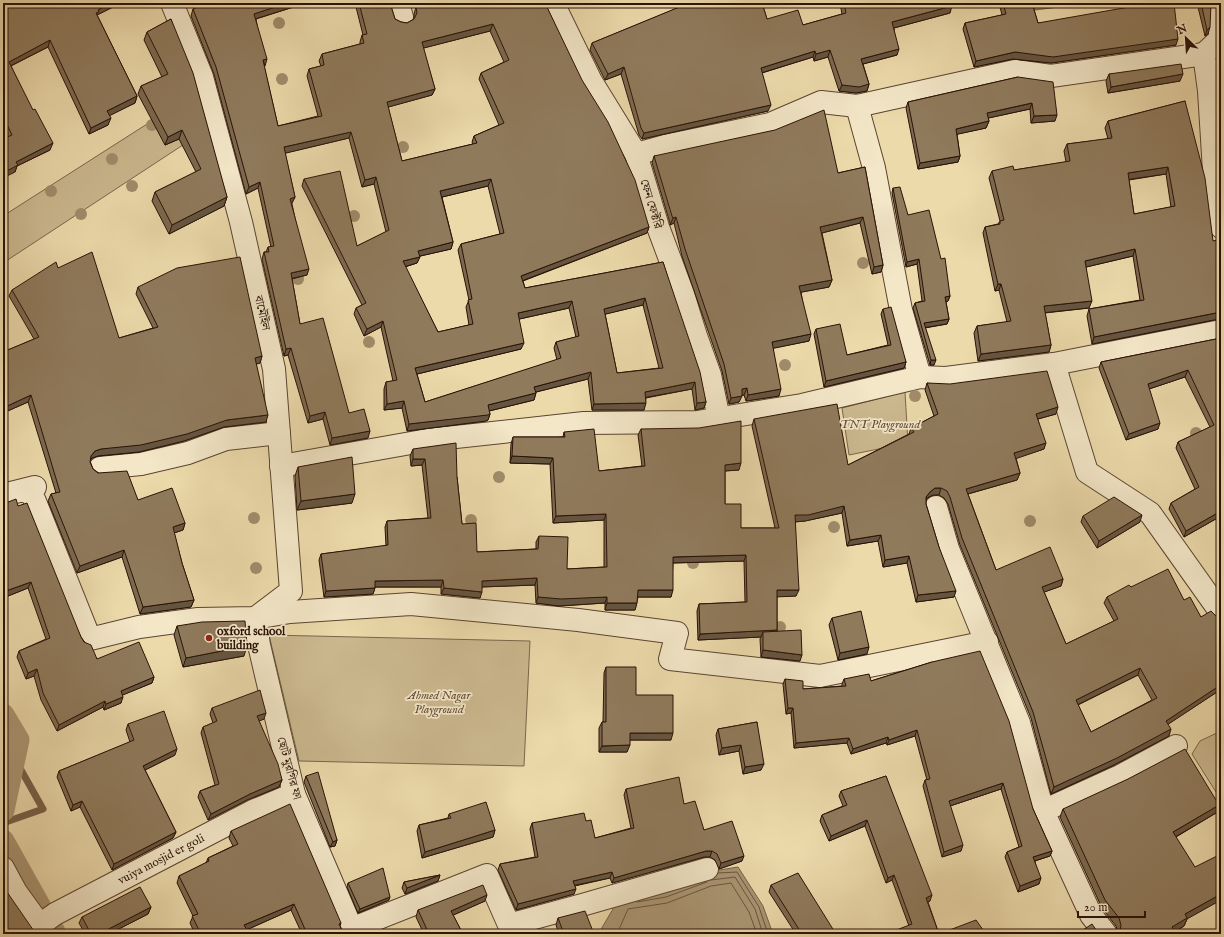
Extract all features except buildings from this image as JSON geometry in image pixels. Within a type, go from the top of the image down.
[{"type":"street","name":"বামৌইল","points":[[172,3],[202,78],[241,222],[274,369],[291,591],[256,618]]},
{"type":"street","points":[[636,154],[665,146],[770,124],[821,102],[857,106],[1015,71],[1051,76],[1204,54],[1220,39],[1220,3]]},
{"type":"street","name":"ফেন ফেক্টরি","points":[[559,5],[591,81],[636,154],[658,227],[683,294],[710,375],[719,419]]},
{"type":"street","points":[[1204,54],[1217,142],[1216,203],[1221,227]]},
{"type":"street","points":[[857,106],[874,168],[901,310],[920,377]]},
{"type":"street","points":[[281,466],[428,440],[584,423],[697,422],[719,419],[802,405],[920,377],[946,378],[1054,364],[1221,332]]},
{"type":"street","points":[[1054,364],[1087,472],[1150,513],[1221,613]]},
{"type":"street","points":[[100,468],[141,464],[188,453],[226,439],[279,433]]},
{"type":"street","points":[[3,495],[35,487],[32,494],[90,639],[139,628],[198,619],[256,618],[290,612],[411,604],[472,609],[677,633],[670,659],[820,676],[987,642]]},
{"type":"street","points":[[936,507],[948,550],[1019,723],[1042,811],[1091,914],[1106,934]]},
{"type":"street","name":"ছোট মুরগির ফা","points":[[256,618],[259,645],[294,794],[353,932]]},
{"type":"street","points":[[1042,811],[1120,776],[1176,746]]},
{"type":"street","name":"vuiya mosjid er goli","points":[[42,930],[55,914],[254,811],[294,794]]},
{"type":"street","points":[[3,868],[16,892],[42,930]]},
{"type":"street","points":[[353,932],[487,875],[509,925],[707,869]]},
{"type":"green space","points":[[169,110],[189,141],[3,263],[3,216]]},
{"type":"green space","name":"TNT Playground","points":[[905,392],[908,443],[849,455],[842,408]]},
{"type":"green space","name":"Ahmed Nagar Playground","points":[[269,635],[530,641],[524,766],[299,761]]},
{"type":"green space","points":[[1221,731],[1221,800],[1192,754],[1200,741]]},
{"type":"water","points":[[1033,3],[1090,3],[1035,10]]},
{"type":"water","points":[[738,867],[763,906],[773,934],[603,934],[600,931],[613,909],[612,898],[707,872]]},
{"type":"waterway","points":[[3,715],[18,740],[3,810]]},
{"type":"waterway","points":[[3,738],[43,809],[3,823]]},
{"type":"waterway","points":[[3,841],[55,934]]},
{"type":"place","name":"oxford school building","points":[[209,638]]}]
